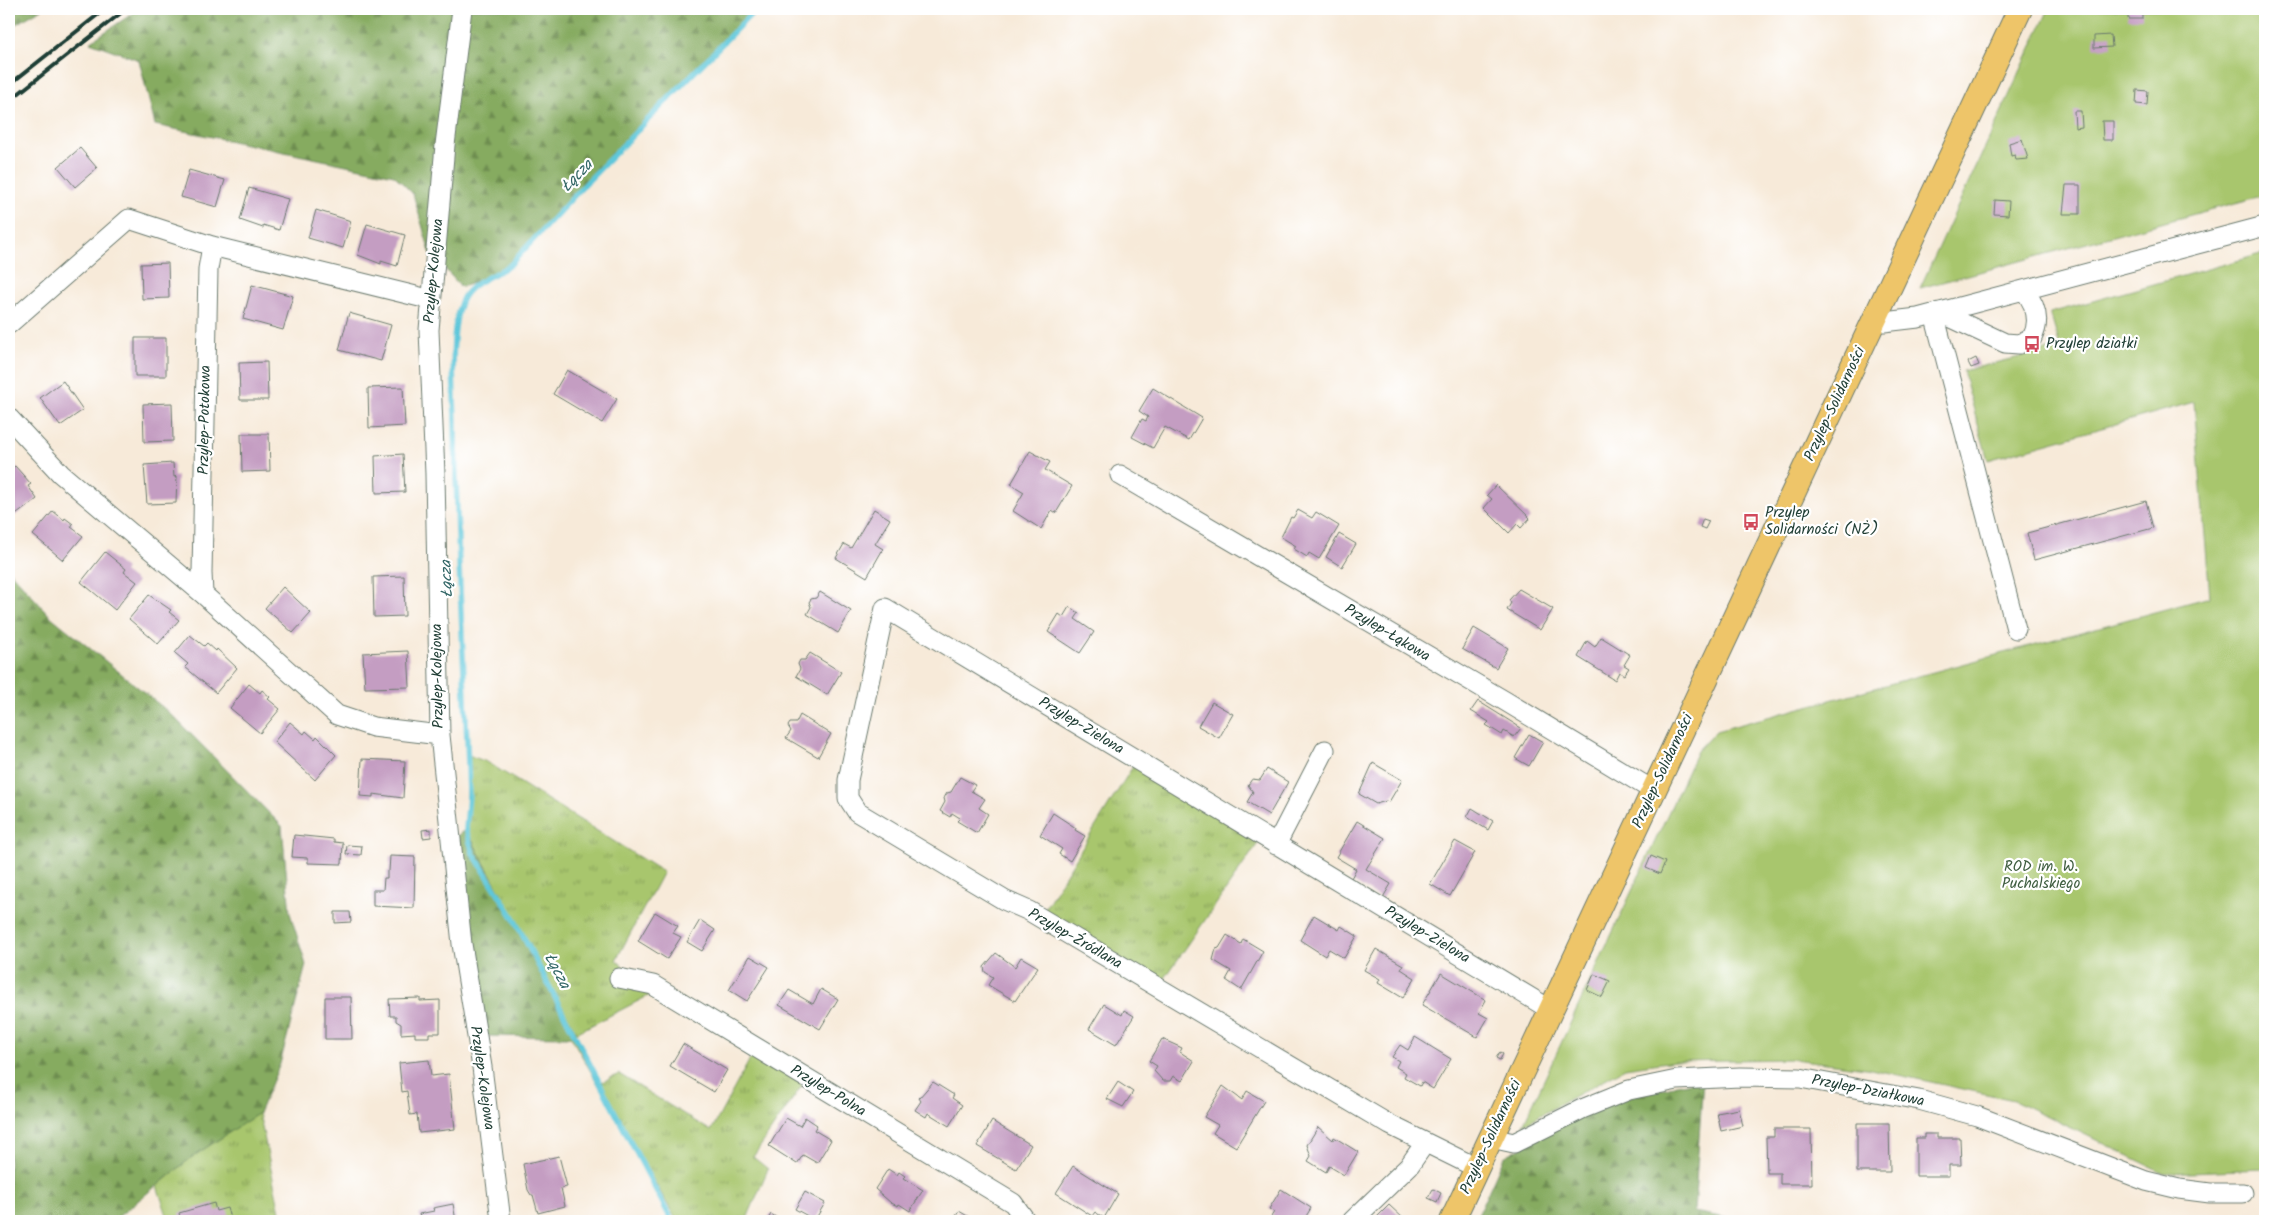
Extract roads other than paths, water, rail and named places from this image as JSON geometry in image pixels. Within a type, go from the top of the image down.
[{"type":"main road","name":"Przylep-Solidarności","points":[[1452,1221],[2020,9]]},
{"type":"street","name":"Przylep-Kolejowa","points":[[462,9],[445,145],[429,330],[435,474],[440,735],[462,944],[482,1067],[501,1221]]},
{"type":"street","points":[[9,324],[129,219],[212,246],[432,300]]},
{"type":"street","points":[[1875,320],[1884,322],[1902,321],[1937,313],[2265,226]]},
{"type":"street","name":"Przylep-Potokowa","points":[[203,594],[208,269],[212,246]]},
{"type":"street","points":[[1937,313],[2005,344],[2019,344],[2032,338],[2038,322],[2035,307],[2024,290]]},
{"type":"street","points":[[1937,313],[2016,628]]},
{"type":"street","points":[[9,418],[60,474],[203,594],[337,715],[373,727],[440,735]]},
{"type":"street","name":"Przylep-Łąkowa","points":[[1120,475],[1505,700],[1654,790]]},
{"type":"street","name":"Przylep-Zielona","points":[[886,608],[1551,1010]]},
{"type":"street","name":"Przylep-Źródlana","points":[[886,608],[848,780],[848,798],[857,812],[1004,900],[1029,911],[1390,1124],[1476,1168]]},
{"type":"street","points":[[1276,845],[1325,750]]},
{"type":"street","name":"Przylep-Polna","points":[[619,978],[653,985],[1013,1203],[1026,1221]]},
{"type":"street","name":"Przylep-Działkowa","points":[[1491,1138],[1514,1143],[1582,1110],[1629,1090],[1677,1080],[1740,1077],[1800,1078],[1919,1100],[1977,1116],[2146,1181],[2186,1190],[2243,1193]]},
{"type":"street","points":[[1352,1221],[1409,1166],[1425,1143]]},
{"type":"waterway","name":"Łącza","points":[[672,1221],[513,917],[473,853],[466,829],[469,795],[457,515],[453,376],[455,326],[462,300],[471,288],[510,265],[588,181],[756,9]]},
{"type":"railway","points":[[9,85],[105,9]]},
{"type":"railway","points":[[9,101],[126,9]]},
{"type":"place","name":"Przylep działki","points":[[2032,344]]},
{"type":"place","name":"Przylep Solidarności (NŻ)","points":[[1751,522]]},
{"type":"park label","name":"ROD im. W. Puchalskiego","points":[[2041,876]]}]
